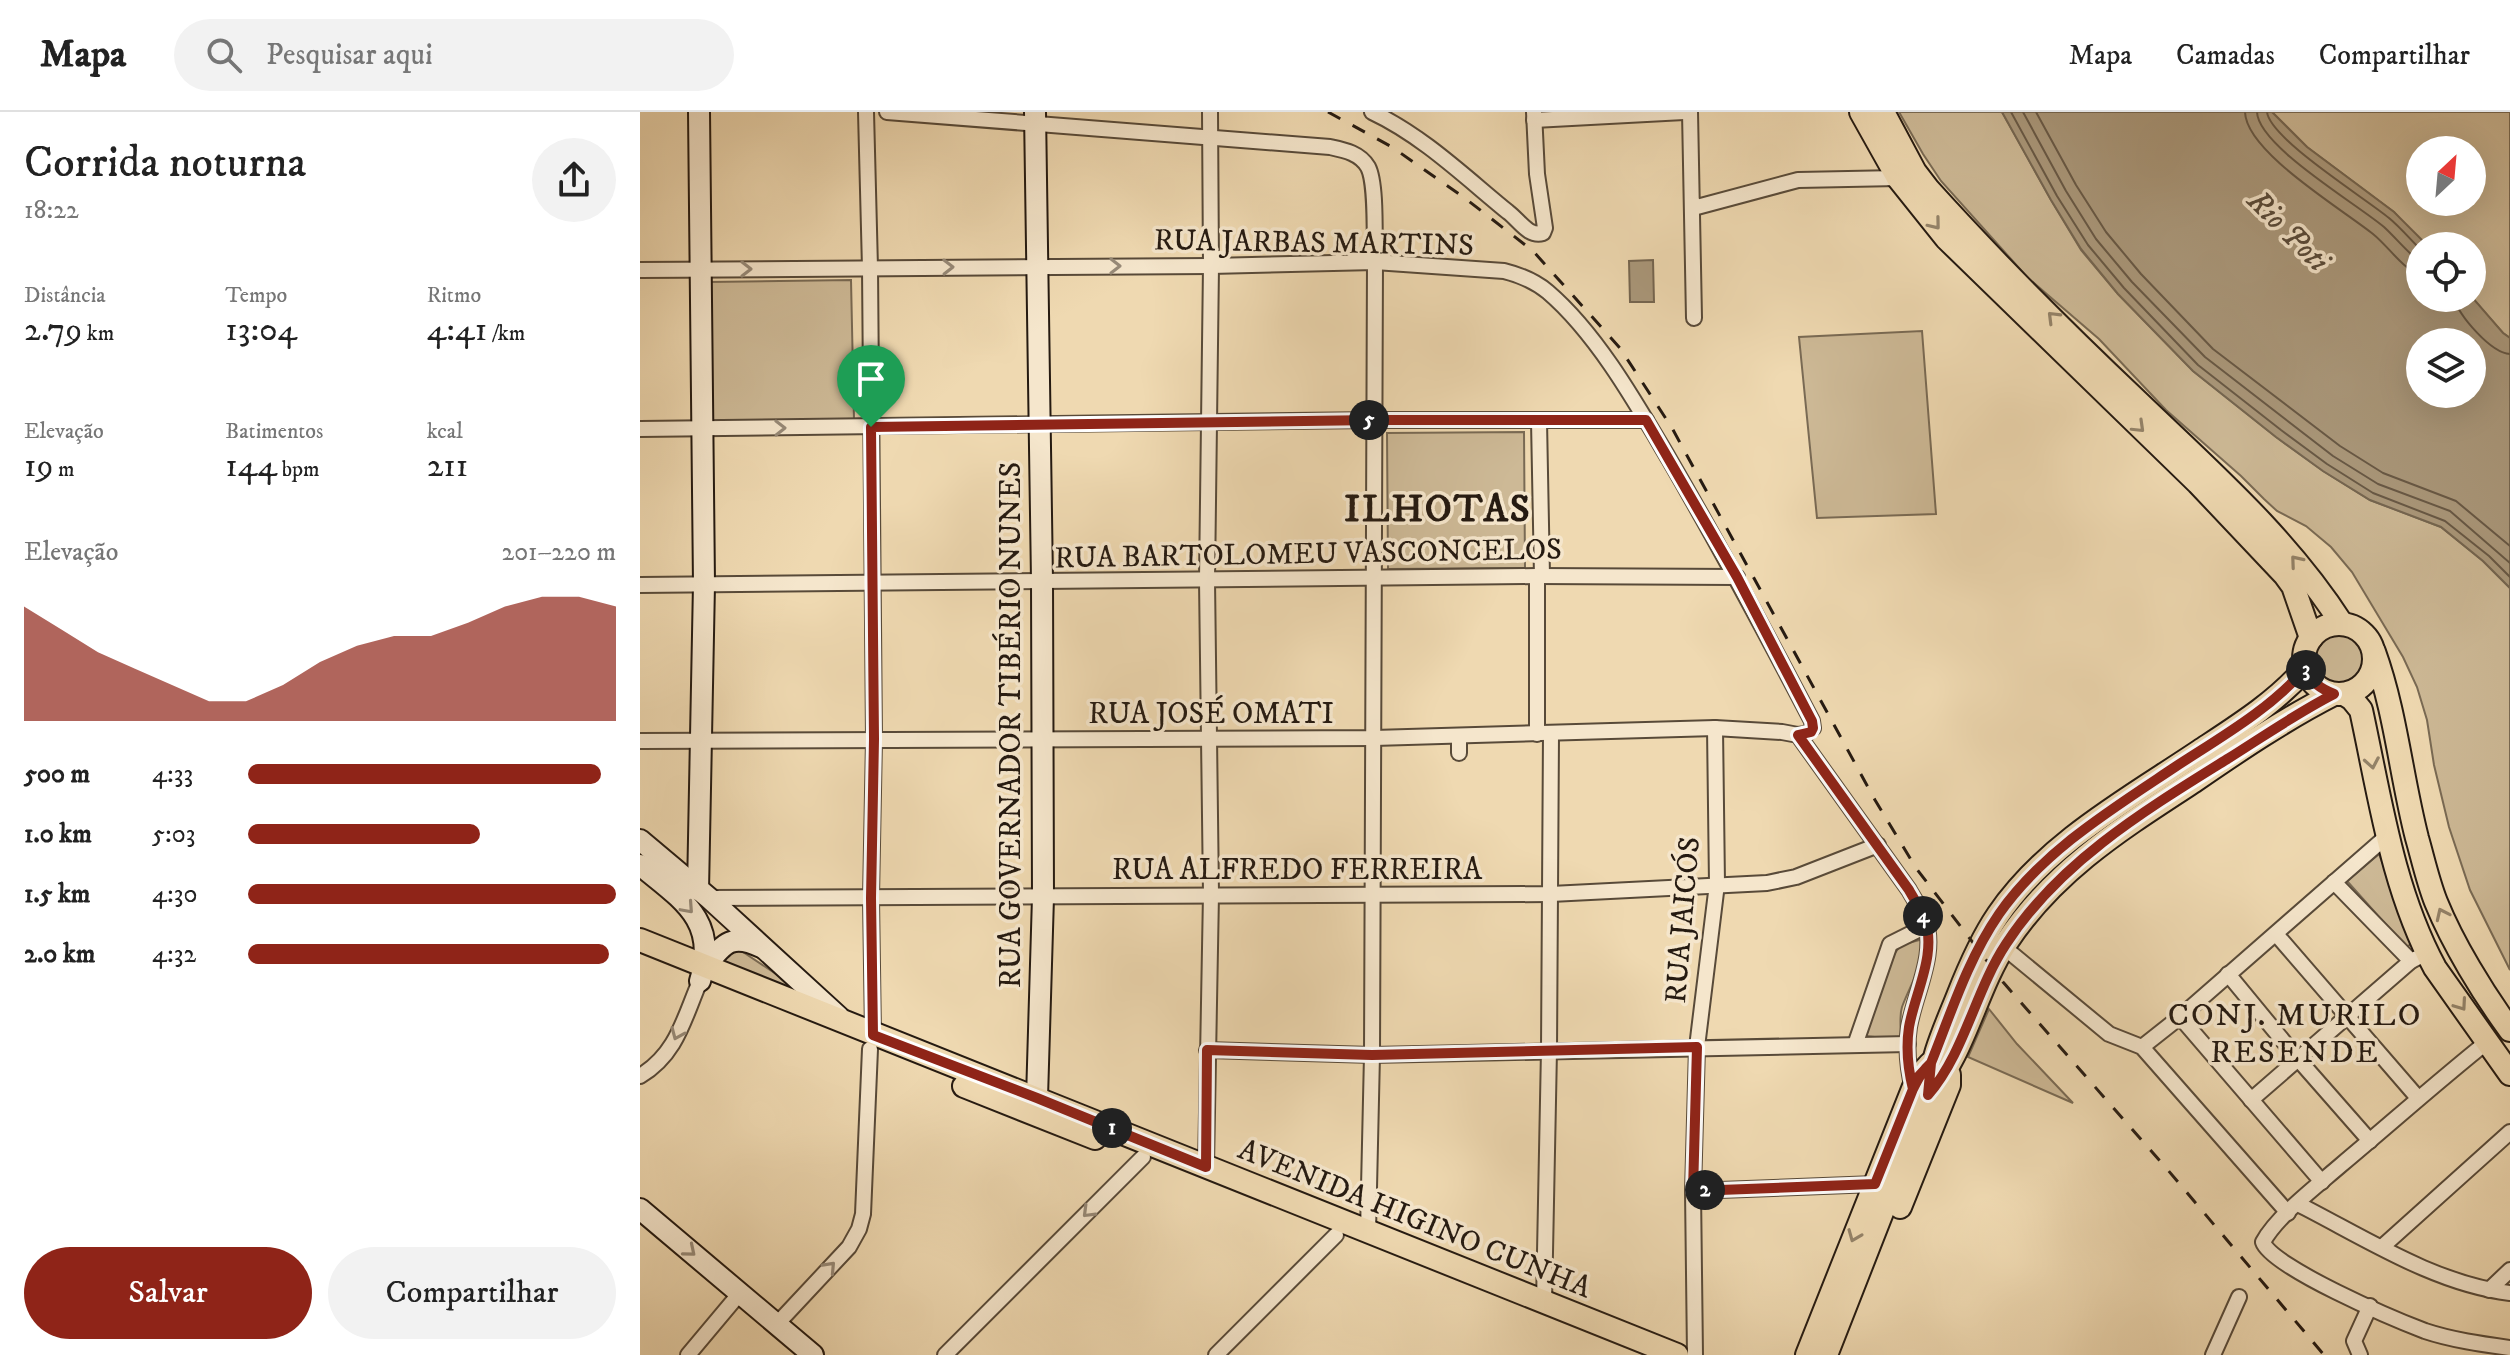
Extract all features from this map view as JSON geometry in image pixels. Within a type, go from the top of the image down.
[{"type":"main road","points":[[1861,112],[1898,178],[1946,238],[2074,352],[2206,479],[2282,543],[2318,587],[2342,624]]},
{"type":"main road","points":[[1883,112],[1915,172],[1928,189],[2074,352]]},
{"type":"main road","points":[[2206,479],[2293,586],[2311,638]]},
{"type":"main road","points":[[2509,1071],[2435,968],[2419,957],[2410,912],[2387,836],[2361,710],[2352,699],[2321,689],[2305,669],[2306,647],[2319,630],[2330,625],[2353,626],[2370,642],[2385,681],[2414,824],[2436,900],[2463,955],[2510,1030]]},
{"type":"main road","points":[[1826,1355],[1920,1092],[1919,1076],[1939,1067],[2004,946],[2043,895],[2078,861],[2123,828],[2290,718],[2364,684],[2375,664],[2374,652]]},
{"type":"main road","points":[[1939,1067],[1982,942],[2000,913],[2027,880],[2096,820],[2268,706],[2305,669]]},
{"type":"main road","name":"AVENIDA HIGINO CUNHA","points":[[640,940],[702,974],[871,1042],[1030,1104],[1206,1167],[1677,1355]]},
{"type":"main road","name":"AVENIDA HIGINO CUNHA","points":[[640,955],[845,1022],[871,1042]]},
{"type":"main road","points":[[1842,1355],[1949,1085],[1950,1077],[1939,1067]]},
{"type":"main road","points":[[1807,1355],[1875,1184],[1920,1092]]},
{"type":"main road","name":"AVENIDA HIGINO CUNHA","points":[[1030,1104],[1143,1157],[1637,1355]]},
{"type":"street","points":[[699,112],[704,894]]},
{"type":"street","points":[[777,1324],[849,1247],[863,1214],[871,1042],[874,739],[866,112]]},
{"type":"street","points":[[887,112],[1035,118],[1330,147],[1348,151],[1368,167],[1372,181],[1375,262],[1372,1055],[1368,1232]]},
{"type":"street","points":[[1206,1167],[1211,894],[1207,580],[1210,112]]},
{"type":"street","points":[[1372,112],[1420,140],[1531,233],[1543,233],[1545,228],[1537,174],[1534,116],[1687,112],[1693,203],[1694,318]]},
{"type":"street","name":"RUA GOVERNADOR TIBÉRIO NUNES","points":[[1030,1104],[1043,897],[1035,118]]},
{"type":"street","points":[[1693,203],[1697,207],[1798,180],[1898,178]]},
{"type":"street","name":"RUA JARBAS MARTINS","points":[[640,270],[1375,262],[1504,271],[1533,281],[1548,292],[1586,333],[1636,400],[1737,577],[1812,721],[1811,732],[1798,735]]},
{"type":"street","points":[[640,429],[1374,420],[1646,420]]},
{"type":"street","points":[[1539,421],[1544,734],[1551,894],[1544,1303]]},
{"type":"street","name":"RUA BARTOLOMEU VASCONCELOS","points":[[640,585],[1540,576],[1737,577]]},
{"type":"street","name":"RUA JOSÉ OMATI","points":[[640,741],[1374,738],[1715,728],[1798,735]]},
{"type":"street","name":"RUA JAICÓS","points":[[1695,1355],[1693,1191],[1697,1047],[1717,884],[1715,728]]},
{"type":"street","points":[[1798,735],[1878,845],[1924,917],[1927,948],[1909,1026],[1908,1044],[1908,1071],[1920,1092]]},
{"type":"street","points":[[1459,736],[1459,753]]},
{"type":"street","points":[[2142,1047],[2387,836]]},
{"type":"street","points":[[640,840],[845,1022]]},
{"type":"street","name":"RUA ALFREDO FERREIRA","points":[[704,894],[871,898],[1551,894],[1767,883],[1796,877],[1878,845]]},
{"type":"street","points":[[640,865],[684,902],[697,918],[703,934],[702,974]]},
{"type":"street","points":[[2251,1100],[2419,957],[2334,882]]},
{"type":"street","points":[[1855,1045],[1890,944],[1926,926]]},
{"type":"street","points":[[2276,934],[2418,1098]]},
{"type":"street","points":[[640,1076],[654,1068],[670,1050],[702,974],[719,950],[732,940],[747,940],[764,948]]},
{"type":"street","points":[[2012,954],[2109,1034],[2142,1047],[2293,1209],[2450,1277],[2489,1290],[2510,1293]]},
{"type":"street","points":[[2228,974],[2370,1141]]},
{"type":"street","points":[[2180,1017],[2322,1182]]},
{"type":"street","points":[[2487,1042],[2322,1182],[2263,1242],[2273,1257],[2370,1306],[2431,1332],[2467,1342],[2510,1348],[2506,1355]]},
{"type":"street","points":[[1207,1050],[1372,1055],[1908,1044]]},
{"type":"street","points":[[2382,1247],[2510,1132]]},
{"type":"street","points":[[945,1355],[1143,1157]]},
{"type":"street","points":[[1693,1191],[1875,1184]]},
{"type":"street","points":[[640,1209],[813,1355]]},
{"type":"street","points":[[1216,1355],[1336,1235]]},
{"type":"street","points":[[2489,1290],[2510,1270]]},
{"type":"street","points":[[688,1355],[740,1293]]},
{"type":"street","points":[[2213,1355],[2239,1297]]},
{"type":"street","points":[[2358,1352],[2354,1345],[2356,1336],[2370,1306]]},
{"type":"shaded area","points":[[1899,112],[2002,112],[2081,250],[2118,294],[2193,371],[2323,471],[2370,500],[2441,527],[2510,588],[2510,970],[2470,890],[2449,827],[2417,687],[2403,657],[2352,572],[2331,547],[2306,526],[2277,511],[2166,410],[2099,339],[2028,278],[1941,181]]},
{"type":"shaded area","points":[[2272,112],[2510,112],[2510,338],[2484,312],[2486,232],[2412,232],[2394,212],[2307,147]]},
{"type":"shaded area","points":[[851,280],[854,419],[711,422],[708,282]]},
{"type":"shaded area","points":[[1922,331],[1936,514],[1817,518],[1799,337]]},
{"type":"shaded area","points":[[1524,432],[1525,568],[1388,569],[1387,433]]},
{"type":"shaded area","points":[[2339,631],[2359,639],[2367,659],[2359,679],[2339,687],[2319,679],[2311,659],[2319,639]]},
{"type":"shaded area","points":[[2379,854],[2412,944],[2406,947],[2347,881]]},
{"type":"shaded area","points":[[1923,939],[1919,965],[1901,1011],[1901,1040],[1866,1036],[1892,957],[1901,945]]},
{"type":"shaded area","points":[[739,950],[806,994],[717,965],[730,951]]},
{"type":"shaded area","points":[[1989,1009],[2017,1044],[2073,1103],[1968,1057]]},
{"type":"water","name":"Rio Poti","points":[[2002,112],[2272,112],[2307,147],[2394,212],[2414,232],[2406,232],[2406,312],[2485,312],[2510,338],[2510,588],[2441,527],[2370,500],[2276,437],[2193,371],[2118,294],[2081,249]]},
{"type":"water","points":[[1653,260],[1654,302],[1630,302],[1629,261]]},
{"type":"railway","points":[[1328,112],[1392,147],[1533,251],[1620,348],[1672,428],[1875,800],[1916,868],[2003,982],[2324,1355]]},
{"type":"district","name":"ILHOTAS","points":[[1438,508]]},
{"type":"district","name":"CONJ. MURILO RESENDE","points":[[2295,1032]]},
{"type":"route","points":[[871,427],[873,1035],[1206,1167],[1207,1050],[1372,1055],[1697,1047],[1693,1191],[1875,1184],[1913,1089],[1919,1076],[1931,1063],[1982,942],[2000,913],[2027,880],[2096,820],[2268,706],[2305,669],[2321,689],[2334,694],[2305,708],[2123,828],[2078,861],[2043,895],[2004,946],[1947,1070],[1928,1095],[1931,1063],[1926,1068],[1919,1076],[1913,1089],[1908,1071],[1909,1026],[1927,948],[1924,917],[1909,890],[1798,735],[1811,732],[1812,721],[1737,577],[1646,420],[1374,420],[871,427]]}]
